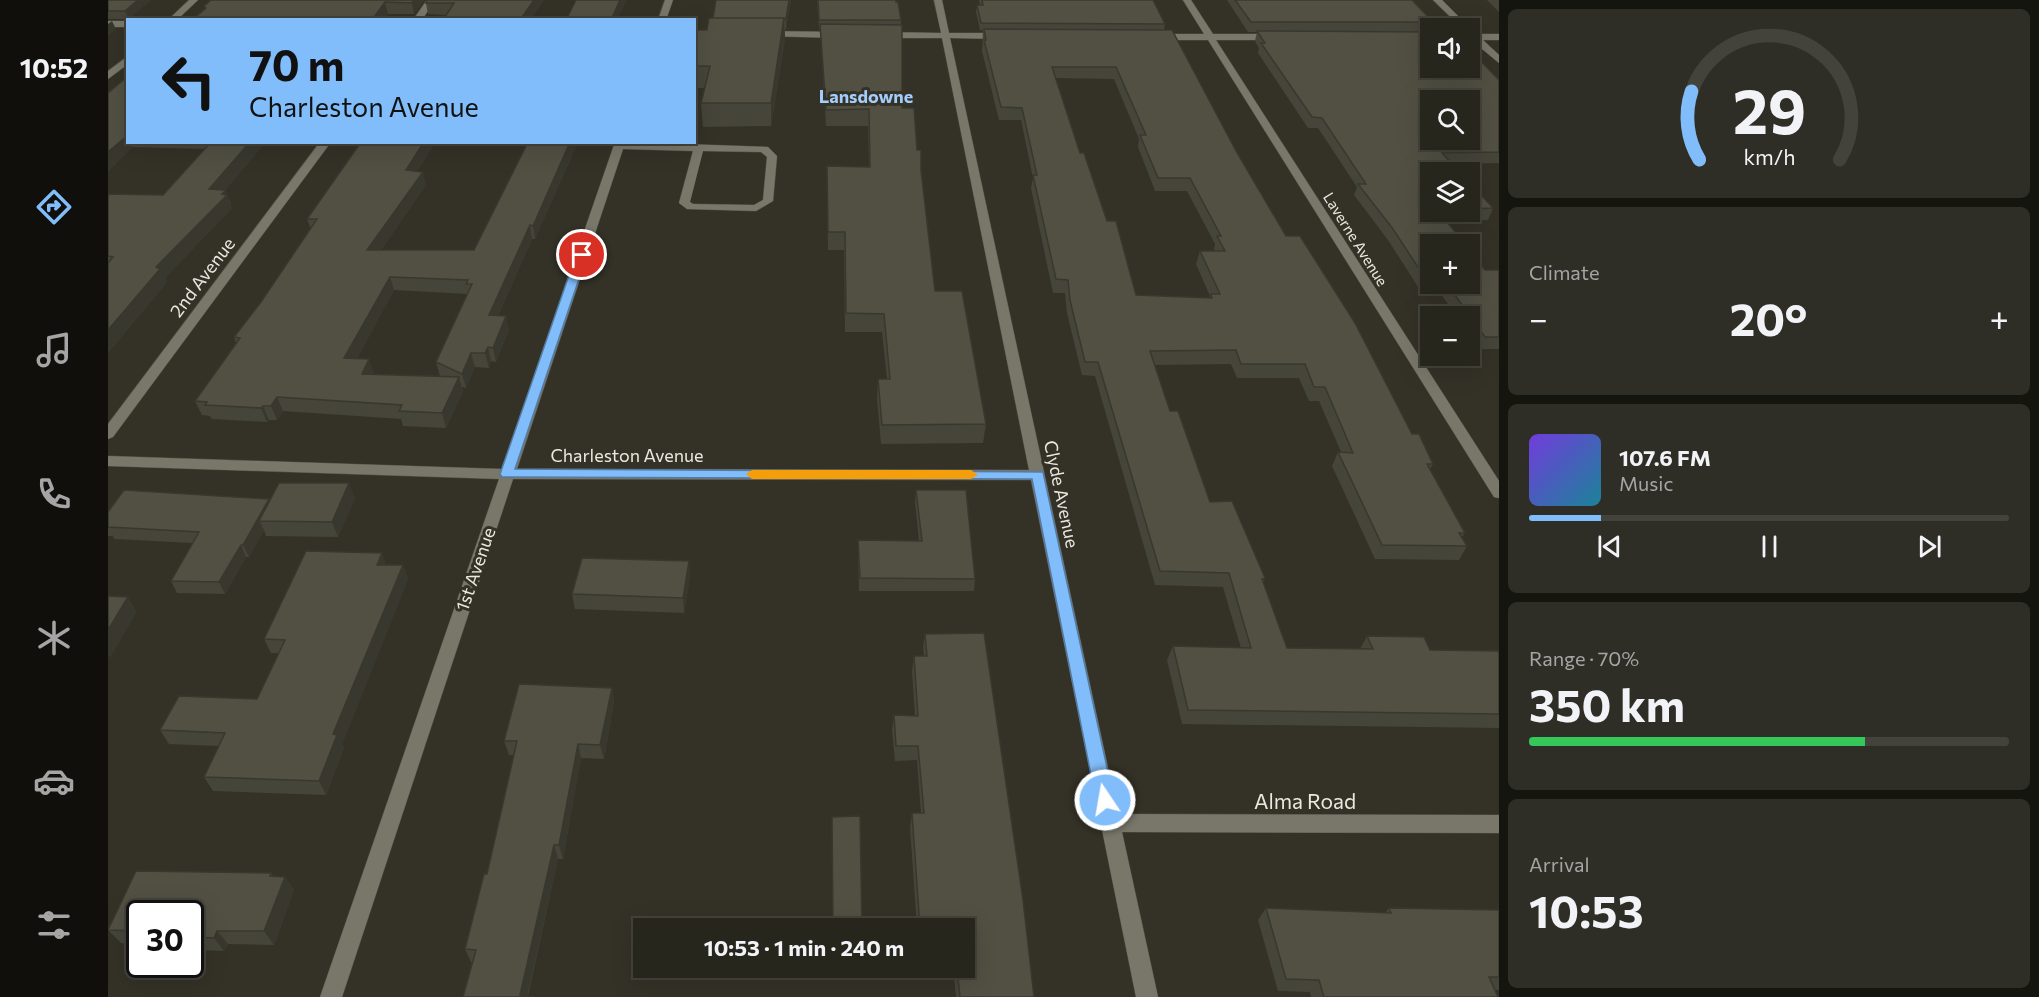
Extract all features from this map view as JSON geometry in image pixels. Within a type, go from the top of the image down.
[{"type":"street","points":[[174,18],[194,0]]},
{"type":"street","points":[[418,18],[432,0]]},
{"type":"street","points":[[663,18],[669,0]]},
{"type":"street","name":"Clyde Avenue","points":[[938,0],[1147,997]]},
{"type":"street","name":"Laverne Avenue","points":[[1187,0],[1499,493]]},
{"type":"street","points":[[1437,0],[1456,18]]},
{"type":"street","points":[[108,24],[126,24]]},
{"type":"street","points":[[754,34],[850,35]]},
{"type":"street","points":[[874,35],[1014,36]]},
{"type":"street","points":[[1480,36],[1499,37]]},
{"type":"street","points":[[1141,37],[1280,37]]},
{"type":"street","points":[[1480,42],[1499,60]]},
{"type":"street","points":[[108,76],[126,61]]},
{"type":"street","name":"2nd Avenue","points":[[108,434],[325,144]]},
{"type":"street","points":[[620,144],[764,149],[772,156],[768,201],[756,208],[691,207],[684,203],[699,148]]},
{"type":"street","name":"1st Avenue","points":[[331,997],[620,144]]},
{"type":"street","name":"Charleston Avenue","points":[[108,461],[507,474],[1038,475]]},
{"type":"street","name":"Alma Road","points":[[1110,823],[1499,824]]},
{"type":"building","points":[[108,0],[138,0],[125,11],[108,11]]},
{"type":"building","points":[[211,0],[414,0],[412,3],[385,2],[373,18],[194,18],[206,8],[204,6]]},
{"type":"building","points":[[427,0],[534,0],[521,18],[444,18],[454,3],[426,3]]},
{"type":"building","points":[[576,0],[620,0],[612,18],[567,18]]},
{"type":"building","points":[[716,0],[789,0],[786,19],[784,19],[713,18]]},
{"type":"building","points":[[818,0],[896,0],[901,20],[819,20]]},
{"type":"building","points":[[982,0],[1153,0],[1165,24],[981,23],[977,5],[983,5]]},
{"type":"building","points":[[1235,0],[1412,0],[1429,18],[1420,18],[1420,22],[1251,22]]},
{"type":"building","points":[[709,18],[784,18],[771,103],[701,103],[710,66],[696,66],[696,36],[698,30],[707,30]]},
{"type":"building","points":[[820,24],[902,25],[902,108],[914,108],[917,150],[921,150],[921,170],[935,291],[962,291],[986,424],[882,425],[878,379],[890,379],[884,314],[846,313],[845,232],[828,232],[827,166],[870,167],[869,109],[826,110]]},
{"type":"building","points":[[984,29],[1172,30],[1236,151],[1286,236],[1300,236],[1355,323],[1412,434],[1419,434],[1433,464],[1427,464],[1465,533],[1459,533],[1467,546],[1382,545],[1338,452],[1353,453],[1325,387],[1314,387],[1305,364],[1241,364],[1236,350],[1150,351],[1170,411],[1178,411],[1210,502],[1232,501],[1265,578],[1262,579],[1287,648],[1373,649],[1367,636],[1424,637],[1430,650],[1499,651],[1499,714],[1188,710],[1173,646],[1251,648],[1229,573],[1160,571],[1098,362],[1085,362],[1070,300],[1068,280],[1056,279],[1033,175],[1037,175],[1022,108],[1001,107],[984,40],[986,40]],"holes":[[[1052,67],[1116,67],[1146,135],[1140,135],[1158,178],[1190,178],[1221,236],[1217,236],[1225,251],[1200,251],[1220,294],[1211,294],[1212,298],[1136,295],[1116,221],[1107,221],[1084,153],[1080,153]]]},
{"type":"building","points":[[1257,31],[1420,32],[1420,78],[1480,78],[1480,60],[1499,80],[1499,152],[1442,153],[1451,162],[1420,162],[1420,222],[1447,222],[1457,234],[1420,234],[1420,270],[1393,229],[1358,184],[1366,184],[1322,118],[1312,117],[1261,43],[1265,43]]},
{"type":"building","points":[[126,78],[126,137],[108,152],[108,93]]},
{"type":"building","points":[[209,144],[248,144],[209,189],[226,190],[222,194],[227,195],[156,267],[160,269],[108,330],[108,263],[113,257],[108,256],[108,194],[163,195]]},
{"type":"building","points":[[360,144],[423,144],[406,170],[423,172],[367,250],[474,250],[527,144],[569,144],[533,226],[530,225],[489,315],[506,316],[493,348],[488,347],[485,353],[471,353],[462,374],[436,362],[472,284],[466,284],[468,280],[390,277],[344,358],[369,359],[362,374],[459,377],[442,413],[399,411],[402,405],[277,397],[271,406],[261,408],[205,405],[207,402],[195,401],[240,338],[234,337],[261,302],[317,219],[307,219]]},
{"type":"building","points":[[1480,194],[1493,208],[1480,209]]},
{"type":"building","points":[[1480,264],[1485,270],[1499,270],[1499,337],[1485,337],[1480,330],[1480,306],[1463,306],[1454,294],[1480,294]]},
{"type":"building","points":[[279,483],[349,483],[332,522],[259,521]]},
{"type":"building","points":[[124,490],[269,499],[219,582],[171,581],[199,532],[108,527],[108,512]]},
{"type":"building","points":[[916,490],[966,490],[975,579],[860,578],[858,540],[922,541]]},
{"type":"building","points":[[306,551],[382,553],[377,565],[403,565],[333,734],[337,735],[319,781],[204,777],[225,733],[160,730],[179,696],[257,699],[285,640],[264,639]]},
{"type":"building","points":[[582,558],[689,561],[683,598],[572,594]]},
{"type":"building","points":[[108,596],[128,597],[108,630]]},
{"type":"building","points":[[984,633],[1023,900],[1034,997],[960,997],[958,978],[975,978],[975,918],[919,918],[912,813],[924,813],[918,746],[896,746],[894,715],[918,716],[914,656],[927,656],[925,634]]},
{"type":"building","points":[[519,684],[612,688],[600,745],[578,744],[559,845],[554,845],[520,995],[535,997],[463,997],[476,950],[465,949],[484,874],[487,874],[517,741],[504,741]]},
{"type":"building","points":[[860,816],[862,918],[833,918],[832,817]]},
{"type":"building","points":[[136,871],[271,873],[270,876],[285,877],[264,931],[217,931],[214,938],[204,938],[204,900],[126,900],[126,931],[108,930]]},
{"type":"building","points":[[1266,908],[1391,913],[1389,908],[1499,910],[1499,977],[1489,977],[1498,997],[1324,997],[1319,980],[1286,979]]},
{"type":"slow traffic","points":[[752,474],[971,475]]},
{"type":"district","name":"Lansdowne","points":[[866,96]]},
{"type":"route","points":[[582,255],[507,474],[1038,475],[1105,800]]}]
